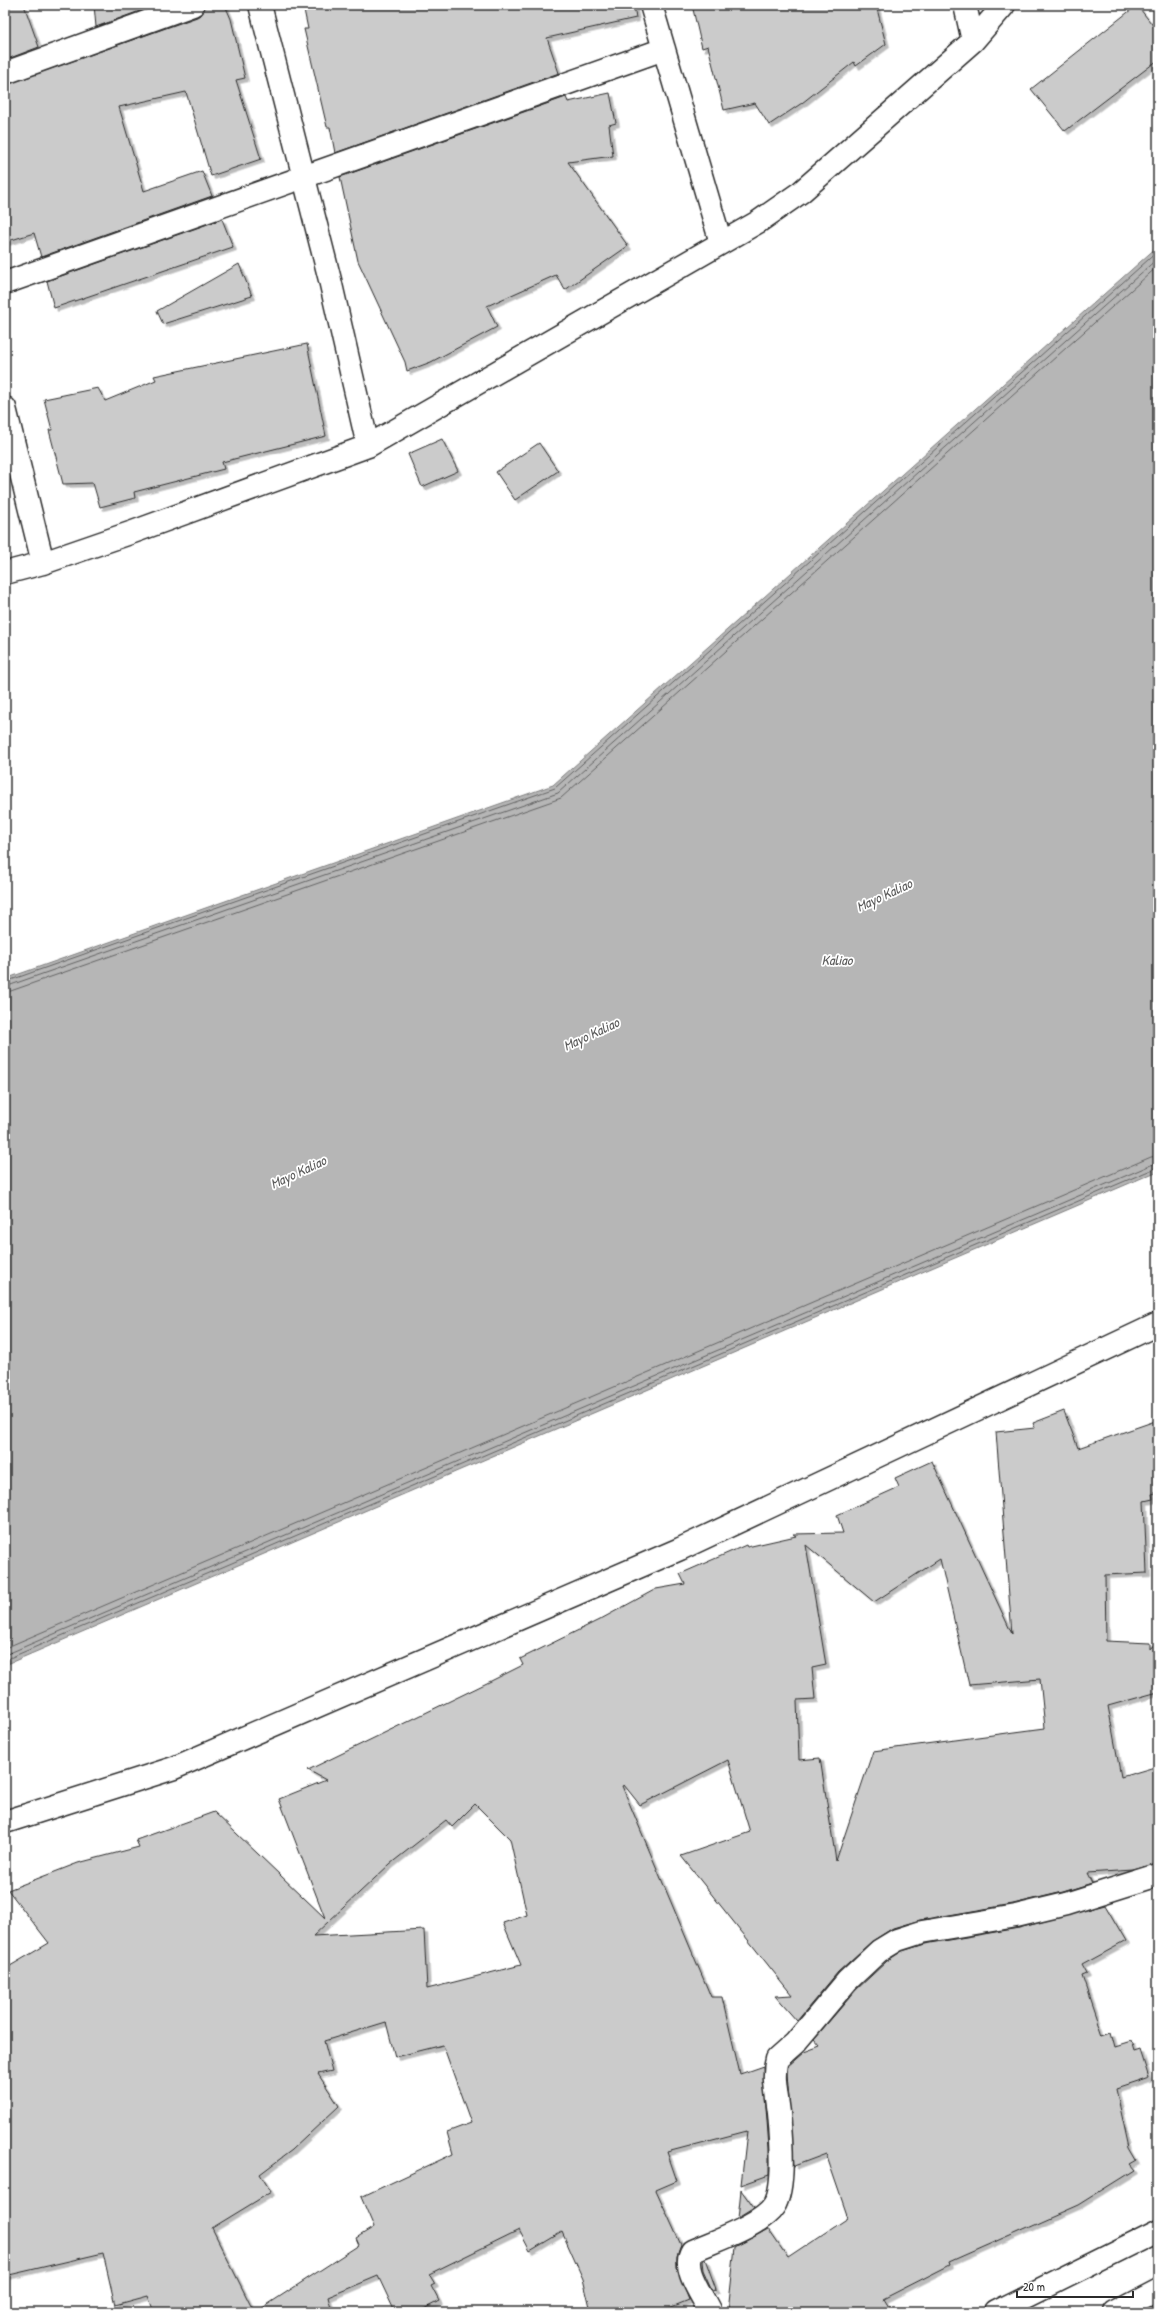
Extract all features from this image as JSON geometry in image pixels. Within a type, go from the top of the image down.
[{"type":"street","points":[[5,73],[193,5]]},
{"type":"street","points":[[260,5],[330,280],[368,446]]},
{"type":"street","points":[[651,5],[721,243]]},
{"type":"street","points":[[965,5],[973,41]]},
{"type":"street","points":[[5,573],[43,563],[133,532],[368,446],[758,222],[801,192],[973,41],[1004,5]]},
{"type":"street","points":[[5,283],[664,49]]},
{"type":"street","points":[[5,408],[43,563]]},
{"type":"street","points":[[5,1822],[174,1768],[666,1555],[1158,1324]]},
{"type":"street","points":[[710,2312],[690,2271],[688,2257],[692,2250],[758,2221],[774,2206],[780,2184],[782,2144],[774,2074],[776,2059],[795,2043],[847,1981],[879,1951],[897,1940],[922,1932],[1023,1915],[1158,1875]]},
{"type":"street","points":[[995,2312],[1158,2231]]},
{"type":"street","points":[[1114,2312],[1158,2290]]},
{"type":"water","name":"Kaliao","points":[[1158,246],[1158,1171],[5,1665],[5,979],[553,785]]},
{"type":"building","points":[[5,5],[24,5],[39,47],[5,60]]},
{"type":"building","points":[[94,5],[156,5],[96,27]]},
{"type":"building","points":[[205,5],[225,5],[231,19],[245,78],[236,80],[261,159],[211,176],[186,92],[119,107],[144,191],[202,171],[212,196],[41,257],[34,233],[5,242],[5,85],[197,17],[203,13]]},
{"type":"building","points":[[303,5],[634,5],[636,18],[547,38],[559,73],[335,153],[330,127],[327,127],[304,29],[308,29]]},
{"type":"building","points":[[692,5],[876,5],[886,44],[856,66],[854,62],[802,103],[769,125],[755,103],[724,110],[708,46],[702,48]]},
{"type":"building","points":[[1137,5],[1158,32],[1158,60],[1065,131],[1031,89]]},
{"type":"building","points":[[610,93],[616,123],[609,125],[613,156],[568,162],[628,246],[565,290],[556,275],[487,306],[497,327],[431,362],[407,371],[405,362],[358,261],[340,177],[566,97],[568,102]]},
{"type":"building","points":[[222,219],[233,247],[54,308],[47,281]]},
{"type":"building","points":[[239,264],[252,296],[163,324],[157,311]]},
{"type":"building","points":[[307,344],[326,436],[222,462],[224,469],[134,492],[135,498],[100,507],[93,483],[63,484],[49,430],[52,430],[44,399],[98,388],[105,401],[156,380],[154,376]]},
{"type":"building","points":[[442,439],[458,471],[422,487],[408,454]]},
{"type":"building","points":[[539,443],[558,471],[515,500],[496,472]]},
{"type":"building","points":[[1064,1411],[1078,1448],[1158,1420],[1158,1492],[1152,1494],[1153,1499],[1144,1501],[1147,1573],[1105,1575],[1106,1641],[1150,1643],[1150,1649],[1158,1640],[1158,1692],[1108,1706],[1121,1777],[1158,1766],[1158,1863],[1133,1870],[1087,1873],[1092,1883],[1063,1892],[1013,1904],[920,1920],[893,1928],[871,1942],[838,1972],[797,2021],[775,1996],[792,1995],[681,1856],[750,1832],[728,1760],[640,1805],[624,1785],[622,1786],[711,1997],[722,1997],[740,2074],[763,2066],[769,2148],[769,2175],[741,2185],[747,2131],[667,2152],[677,2181],[656,2190],[681,2245],[677,2257],[677,2268],[689,2300],[659,2312],[591,2312],[583,2279],[562,2232],[530,2251],[519,2230],[429,2274],[435,2284],[431,2286],[439,2301],[418,2312],[395,2312],[378,2276],[328,2297],[332,2312],[256,2312],[359,2245],[356,2238],[374,2227],[361,2197],[453,2154],[447,2132],[471,2123],[443,2045],[395,2057],[386,2022],[324,2041],[332,2071],[318,2074],[339,2106],[292,2150],[260,2174],[271,2192],[212,2228],[254,2312],[154,2312],[148,2296],[115,2305],[103,2253],[5,2276],[5,1969],[49,1943],[8,1890],[78,1863],[139,1847],[136,1840],[214,1812],[325,1918],[279,1799],[326,1780],[308,1770],[523,1665],[520,1659],[599,1620],[656,1589],[685,1584],[680,1574],[746,1545],[747,1547],[796,1536],[793,1534],[843,1533],[837,1515],[899,1487],[895,1478],[932,1461],[1012,1634],[996,1432],[1035,1428],[1033,1423]],"holes":[[[806,1545],[874,1602],[940,1559],[969,1685],[1040,1679],[1045,1728],[873,1751],[836,1861],[820,1758],[799,1760],[797,1700],[815,1699],[812,1668],[826,1665]],[[475,1804],[510,1839],[527,1915],[503,1923],[521,1965],[427,1989],[424,1930],[313,1936],[390,1864],[446,1820],[452,1827]]]},
{"type":"building","points":[[1105,1905],[1126,1941],[1082,1965],[1087,1974],[1082,1976],[1102,2035],[1111,2032],[1115,2047],[1131,2042],[1134,2052],[1140,2050],[1149,2078],[1116,2089],[1129,2148],[1136,2160],[1129,2164],[1134,2170],[1078,2205],[949,2262],[950,2265],[883,2299],[891,2312],[728,2312],[735,2247],[768,2229],[788,2258],[848,2218],[826,2154],[794,2166],[787,2073],[788,2066],[804,2052],[820,2046],[814,2039],[856,1990],[887,1961],[902,1951],[925,1944],[1019,1928]]},
{"type":"building","points":[[741,2190],[754,2208],[738,2218]]},
{"type":"building","points":[[705,2259],[716,2289],[712,2290],[703,2270],[702,2261]]},
{"type":"water label","name":"Mayo Kaliao","points":[[884,895]]},
{"type":"water label","name":"Mayo Kaliao","points":[[591,1034]]},
{"type":"water label","name":"Mayo Kaliao","points":[[298,1172]]}]
